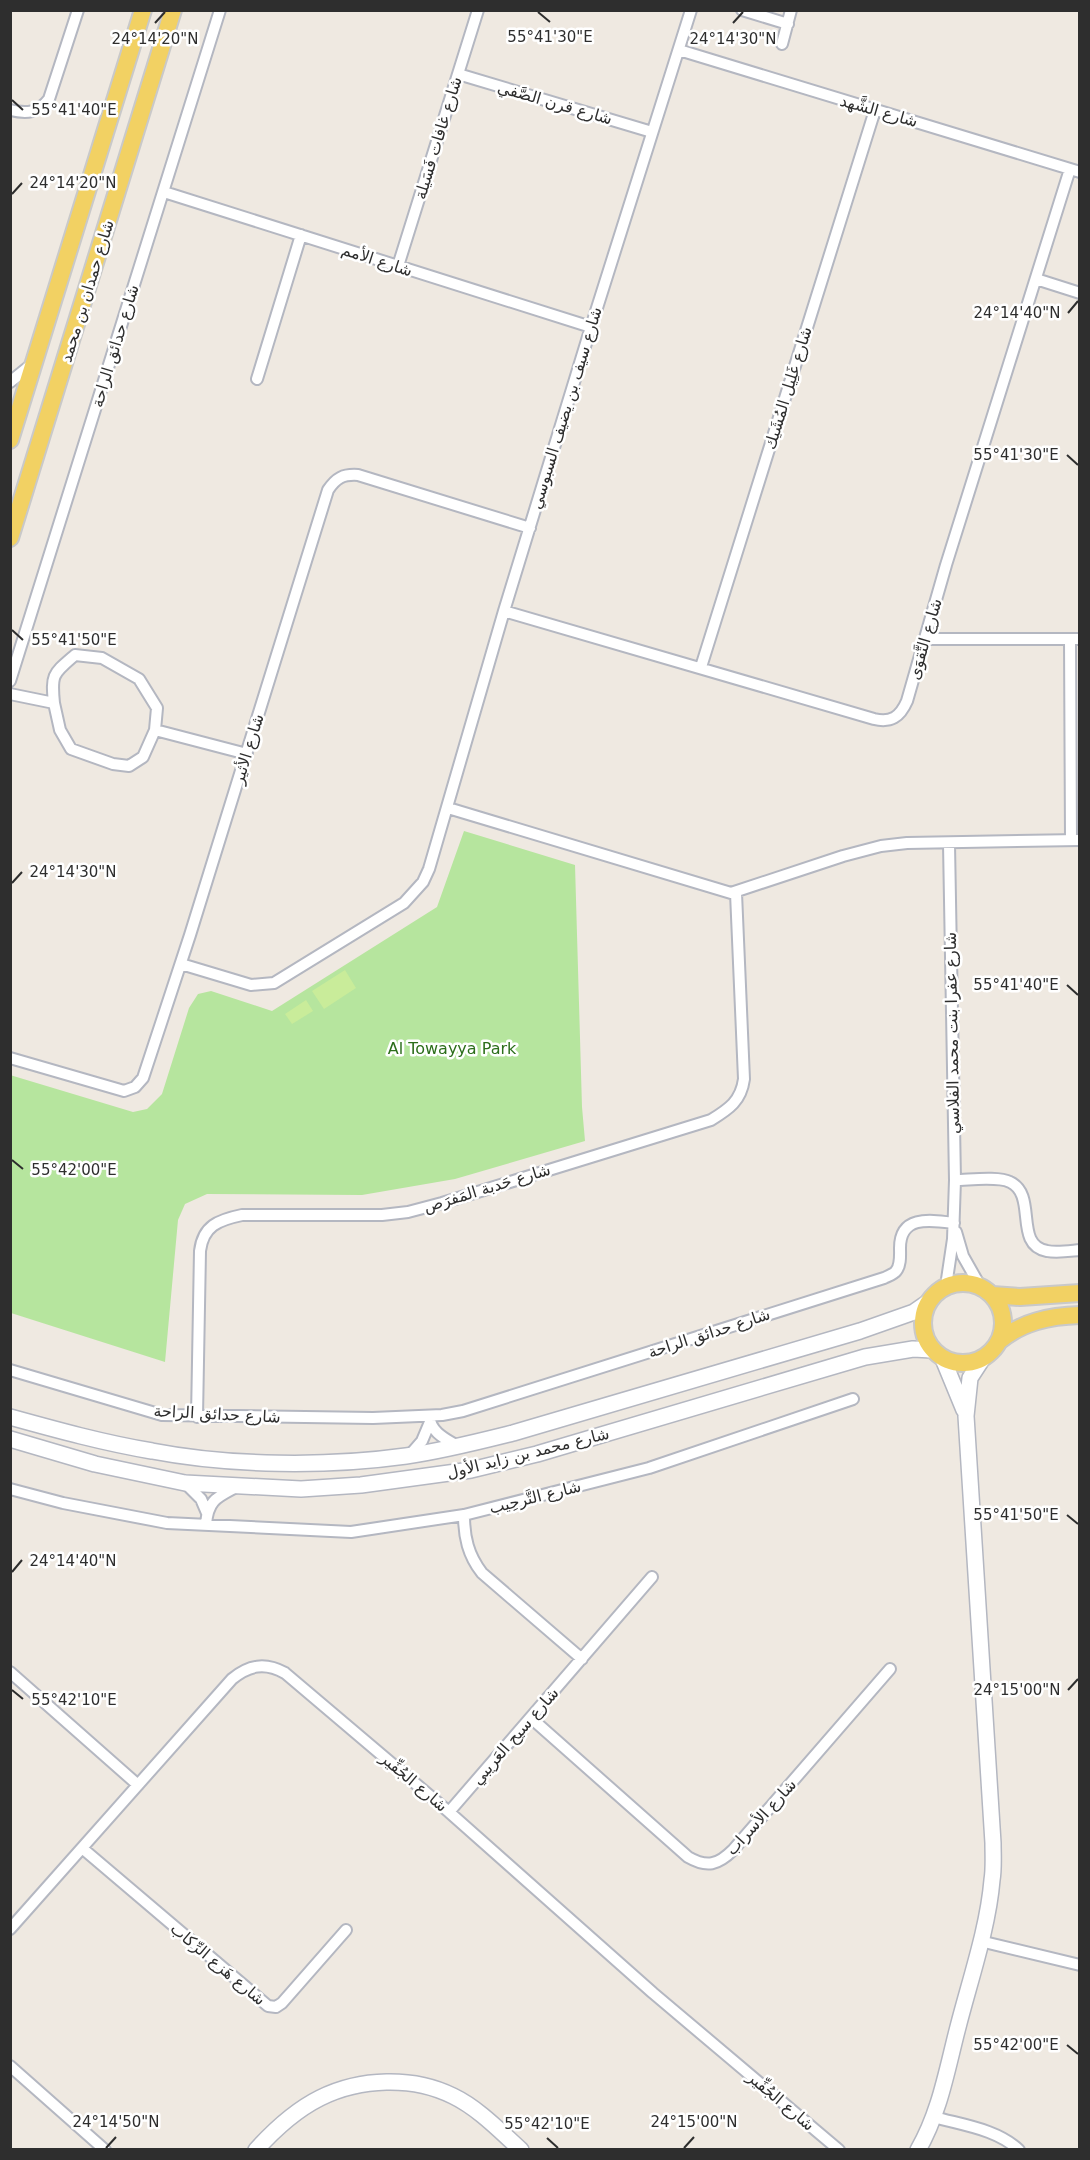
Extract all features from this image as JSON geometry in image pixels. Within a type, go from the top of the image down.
[{"type":"main road","name":"شارع حمدان بن محمد","points":[[10,440],[143,10]]},
{"type":"main road","name":"شارع حمدان بن محمد","points":[[10,538],[173,10]]},
{"type":"main road","points":[[966,1416],[938,1354],[926,1340],[922,1328],[927,1303],[935,1293],[946,1286],[969,1283],[986,1290],[1020,1297],[1080,1293]]},
{"type":"main road","points":[[986,1290],[999,1305],[1003,1317],[999,1341]]},
{"type":"main road","name":"شارع محمد بن زايد الأول","points":[[10,1417],[95,1440],[188,1456],[299,1462],[409,1456],[459,1447],[860,1331],[914,1312],[927,1303]]},
{"type":"main road","points":[[938,1354],[956,1363],[970,1363],[983,1358],[999,1341],[1024,1325],[1057,1316],[1080,1315]]},
{"type":"main road","name":"شارع محمد بن زايد الأول","points":[[10,1439],[95,1464],[185,1483],[301,1489],[361,1485],[471,1470],[537,1454],[865,1357],[913,1349],[938,1354]]},
{"type":"main road","points":[[918,2150],[934,2117],[980,1941],[993,1879],[993,1843],[966,1416],[970,1378],[983,1358]]},
{"type":"main road","points":[[255,2150],[293,2116],[320,2098],[377,2082],[430,2086],[454,2096],[486,2119],[521,2150]]},
{"type":"street","points":[[10,110],[23,113],[33,112],[50,99],[78,10]]},
{"type":"street","name":"شارع حدائق الراحة","points":[[10,681],[220,10]]},
{"type":"street","name":"شارع غافات فَسَيلة","points":[[398,266],[478,10]]},
{"type":"street","name":"شارع سيف بن يضيف السبوسي","points":[[181,964],[251,985],[274,983],[411,897],[423,882],[448,808],[504,611],[591,327],[691,10]]},
{"type":"street","points":[[742,10],[788,24]]},
{"type":"street","points":[[782,44],[792,10]]},
{"type":"street","name":"شارع الشَّهد","points":[[679,50],[1075,171]]},
{"type":"street","name":"شارع قرن الصَّفي","points":[[458,74],[652,132]]},
{"type":"street","name":"شارع غَلِيل المُشَيك","points":[[701,667],[875,110]]},
{"type":"street","name":"شارع التَّقوَى","points":[[504,611],[884,721],[894,718],[902,711],[926,639],[946,565],[1036,279],[1075,171]]},
{"type":"street","name":"شارع الأمم","points":[[164,192],[591,327]]},
{"type":"street","points":[[257,379],[301,236]]},
{"type":"street","points":[[1036,279],[1080,293]]},
{"type":"street","points":[[10,382],[27,369],[36,357]]},
{"type":"street","name":"شارع الأثير","points":[[10,1058],[124,1091],[135,1087],[143,1078],[181,964],[328,490],[335,480],[346,474],[358,475],[530,528]]},
{"type":"street","points":[[448,808],[702,885],[736,893],[813,865],[881,846],[908,843],[1075,840],[1075,639],[926,639]]},
{"type":"street","points":[[75,655],[102,658],[139,679],[157,708],[154,730],[142,757],[129,766],[113,764],[71,749],[60,730],[54,703],[52,683],[56,671],[75,655]]},
{"type":"street","points":[[10,693],[54,703]]},
{"type":"street","points":[[154,730],[247,754]]},
{"type":"street","name":"شارع عفرا بنت محمد الفلاسي","points":[[946,1286],[954,1223],[955,1180],[949,844]]},
{"type":"street","name":"شارع حَدبة المَفرَص","points":[[197,1417],[201,1239],[220,1220],[242,1215],[382,1215],[408,1212],[711,1120],[734,1105],[744,1079],[736,893]]},
{"type":"street","points":[[955,1180],[999,1179],[1011,1182],[1022,1193],[1028,1232],[1035,1244],[1046,1251],[1080,1250]]},
{"type":"street","name":"شارع حدائق الراحة","points":[[10,1371],[162,1415],[430,1419],[463,1411],[884,1278],[896,1272],[899,1264],[901,1237],[908,1226],[918,1221],[933,1220],[954,1223]]},
{"type":"street","name":"شارع عفرا بنت محمد الفلاسي","points":[[954,1223],[963,1256],[986,1290]]},
{"type":"street","name":"شارع التَّرحِيب","points":[[10,1489],[63,1503],[167,1523],[207,1518],[351,1532],[464,1515],[649,1468],[853,1399]]},
{"type":"street","points":[[430,1419],[435,1431],[459,1447]]},
{"type":"street","points":[[409,1456],[422,1441],[430,1419]]},
{"type":"street","points":[[185,1483],[201,1499],[207,1518]]},
{"type":"street","points":[[207,1518],[211,1503],[217,1497],[238,1486]]},
{"type":"street","points":[[464,1515],[464,1534],[469,1550],[482,1573],[582,1659]]},
{"type":"street","name":"شارع سيح العَريبي","points":[[449,1812],[652,1577]]},
{"type":"street","name":"شارع الجُفِّير","points":[[10,1929],[232,1679],[251,1666],[274,1667],[285,1673],[449,1812],[653,1993],[839,2150]]},
{"type":"street","name":"شارع الأسراب","points":[[531,1719],[688,1857],[696,1862],[710,1865],[725,1858],[733,1850],[890,1669]]},
{"type":"street","points":[[10,1672],[138,1785]]},
{"type":"street","name":"شارع هَزع الرِّكاب","points":[[82,1848],[268,2006],[276,2007],[282,2003],[346,1930]]},
{"type":"street","points":[[980,1941],[1080,1965]]},
{"type":"street","points":[[10,2067],[105,2150]]},
{"type":"street","points":[[934,2117],[993,2134],[1019,2150]]},
{"type":"green space","name":"Al Towayya Park","points":[[464,831],[575,865],[585,1141],[455,1179],[362,1195],[207,1194],[185,1204],[178,1220],[165,1362],[11,1313],[10,1075],[133,1112],[147,1109],[162,1094],[189,1008],[198,994],[211,991],[272,1011],[437,907]]},
{"type":"green space","points":[[345,970],[356,988],[324,1009],[312,991]]},
{"type":"green space","points":[[306,1000],[313,1011],[292,1024],[285,1014]]}]
